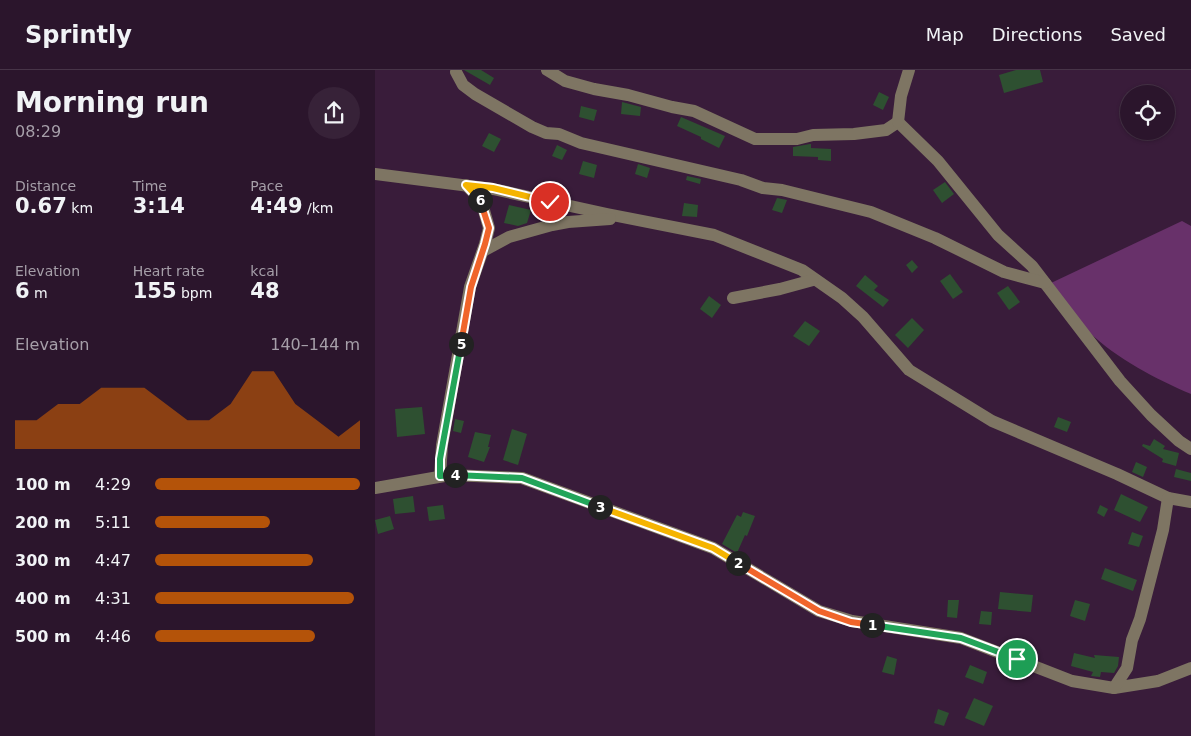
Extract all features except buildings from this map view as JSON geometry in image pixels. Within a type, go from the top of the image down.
[{"type":"street","points":[[547,70],[565,81],[587,87],[628,95],[672,107],[694,110],[755,139],[797,139],[813,135],[854,134],[885,130],[899,122]]},
{"type":"street","points":[[909,70],[901,96],[899,122],[938,161],[999,236],[1032,266],[1151,415],[1179,441],[1191,449]]},
{"type":"street","points":[[456,72],[463,85],[475,94],[546,133],[559,134],[581,143],[741,180],[763,188],[783,190],[871,212],[935,238],[1004,272],[1045,283]]},
{"type":"street","points":[[375,174],[493,188],[623,218],[714,235],[802,270],[813,280],[842,298],[863,317],[909,370],[991,421],[1117,474],[1168,498],[1191,502]]},
{"type":"street","points":[[440,476],[442,445],[468,301],[489,228],[481,200],[466,185]]},
{"type":"street","points":[[483,251],[509,237],[552,225],[623,218]]},
{"type":"street","points":[[733,298],[780,289],[813,280]]},
{"type":"street","points":[[375,488],[450,474],[522,478],[713,548],[819,611],[851,622],[961,638],[1072,680],[1114,688],[1158,681],[1191,668]]},
{"type":"street","points":[[1114,688],[1127,668],[1132,640],[1140,619],[1163,530],[1168,498]]},
{"type":"shaded area","points":[[1182,221],[1191,226],[1191,394],[1164,382],[1124,360],[1100,342],[1079,321],[1051,283]]},
{"type":"route","points":[[550,202],[493,188],[466,185],[481,200],[489,228],[468,301],[442,445],[440,476],[450,474],[522,478],[713,548],[819,611],[851,622],[961,638],[1017,659]]}]
